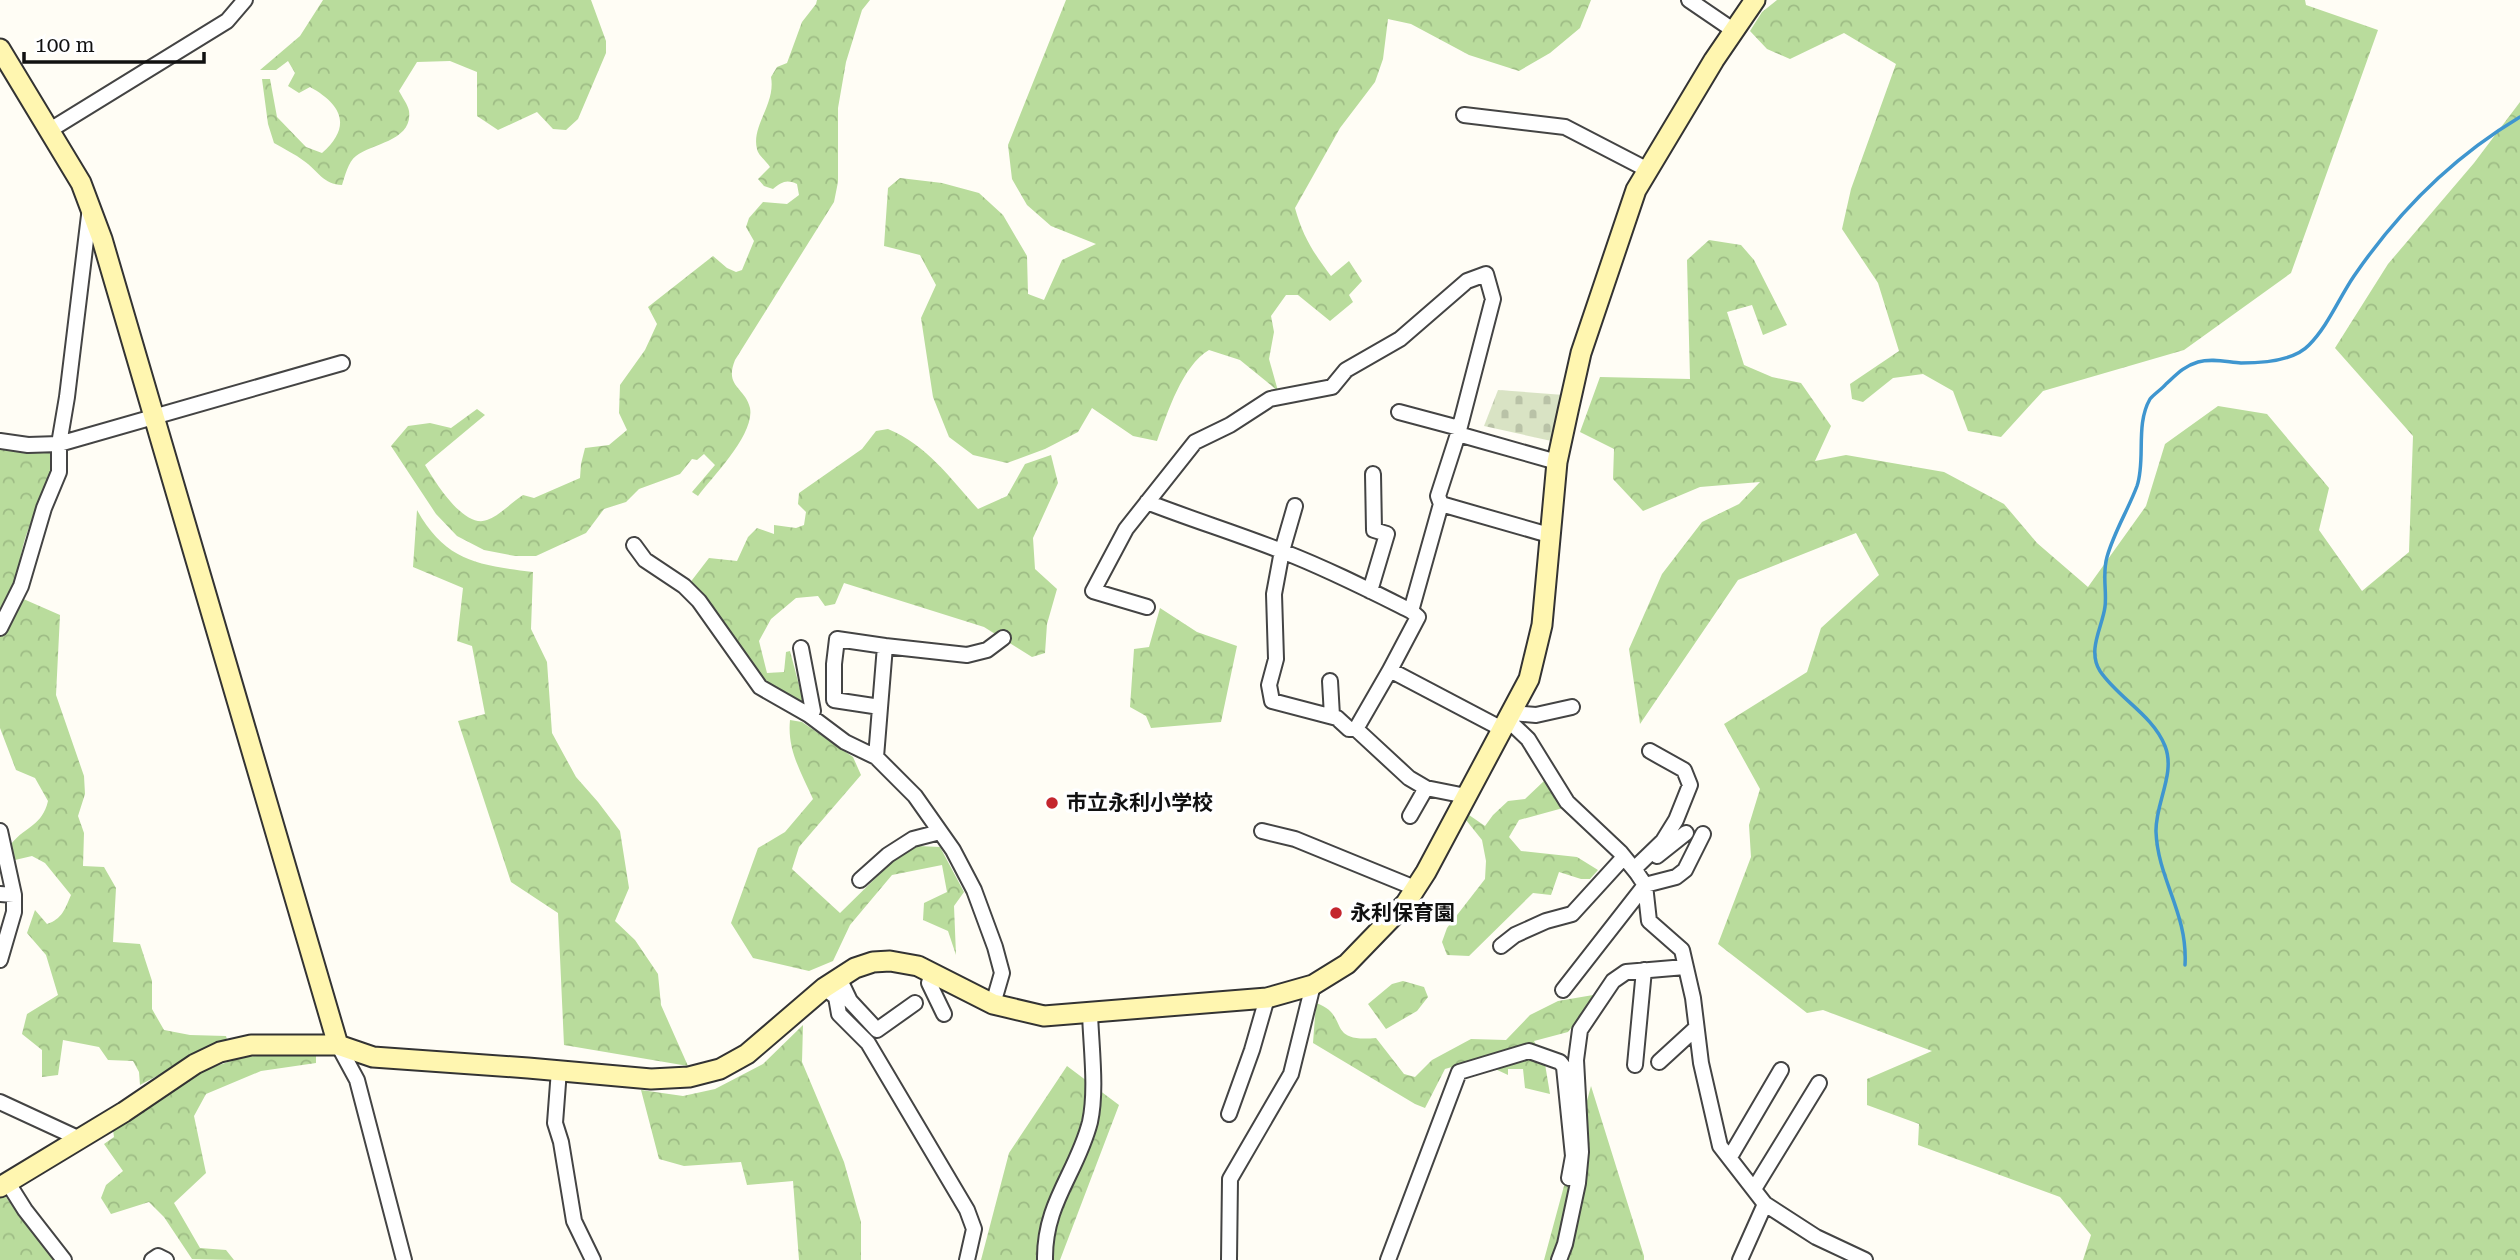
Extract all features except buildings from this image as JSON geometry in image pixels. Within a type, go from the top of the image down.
[{"type":"street","points":[[50,130],[227,21],[244,0]]},
{"type":"street","points":[[1689,0],[1733,30]]},
{"type":"street","points":[[64,1260],[4,1185],[195,1064],[219,1052],[251,1045],[338,1045],[373,1057],[651,1079],[689,1077],[720,1069],[747,1054],[831,983],[855,968],[873,962],[890,961],[918,966],[993,1003],[1044,1016],[1267,998],[1313,985],[1347,964],[1406,902],[1426,872],[1529,679],[1542,625],[1557,462],[1581,353],[1636,190],[1754,0]]},
{"type":"street","points":[[0,49],[81,183],[102,239],[338,1045],[357,1080],[404,1260]]},
{"type":"street","points":[[1464,115],[1565,127],[1648,170]]},
{"type":"street","points":[[0,628],[21,586],[44,508],[59,472],[59,444],[90,205]]},
{"type":"street","points":[[1147,607],[1093,591],[1126,530],[1195,442],[1230,425],[1270,398],[1332,387],[1346,370],[1401,339],[1467,281],[1486,274],[1493,299],[1459,431],[1438,496],[1441,504],[1411,611]]},
{"type":"street","points":[[0,441],[28,445],[59,444],[342,363]]},
{"type":"street","points":[[1399,412],[1557,462]]},
{"type":"street","points":[[1370,591],[1387,534],[1374,530],[1373,474]]},
{"type":"street","points":[[1147,502],[1337,574],[1418,617],[1356,729]]},
{"type":"street","points":[[1441,504],[1549,535]]},
{"type":"street","points":[[1295,506],[1282,551],[1274,594],[1276,659],[1269,685],[1272,701],[1337,718],[1349,729],[1356,729],[1409,778],[1426,788],[1466,796]]},
{"type":"street","points":[[634,545],[645,560],[684,586],[699,601],[760,687],[811,713],[845,742],[876,757],[915,796],[953,850],[974,890],[1002,973],[993,1003]]},
{"type":"street","points":[[834,700],[837,639],[967,655],[987,650],[1003,638]]},
{"type":"street","points":[[876,757],[885,646]]},
{"type":"street","points":[[801,648],[811,713]]},
{"type":"street","points":[[1390,670],[1508,721],[1528,739],[1567,802],[1635,871],[1649,921],[1682,950],[1693,998],[1701,1063],[1720,1146],[1765,1204],[1838,1255],[1866,1260]]},
{"type":"street","points":[[1329,681],[1332,716]]},
{"type":"street","points":[[811,713],[822,703],[834,700],[880,707]]},
{"type":"street","points":[[1508,721],[1572,707]]},
{"type":"street","points":[[1563,990],[1635,871],[1663,841],[1676,820],[1690,785],[1684,770],[1650,751]]},
{"type":"street","points":[[1410,816],[1426,788]]},
{"type":"street","points":[[0,831],[7,895],[14,912],[0,960]]},
{"type":"street","points":[[1262,831],[1295,839],[1415,888]]},
{"type":"street","points":[[860,880],[888,855],[913,839],[940,832]]},
{"type":"street","points":[[1501,947],[1515,935],[1546,921],[1572,914],[1686,833]]},
{"type":"street","points":[[1635,871],[1676,877],[1685,870],[1698,850],[1703,834]]},
{"type":"street","points":[[1559,1260],[1578,1182],[1581,1152],[1576,1060],[1580,1030],[1613,981],[1626,972],[1685,967]]},
{"type":"street","points":[[1635,1065],[1644,970]]},
{"type":"street","points":[[932,973],[929,983],[944,1014]]},
{"type":"street","points":[[831,983],[877,1030],[915,1003]]},
{"type":"street","points":[[831,983],[839,1014],[868,1043],[967,1210],[974,1229],[967,1260]]},
{"type":"street","points":[[1229,1260],[1230,1179],[1292,1074],[1313,985]]},
{"type":"street","points":[[1228,1114],[1252,1050],[1267,998]]},
{"type":"street","points":[[1045,1260],[1045,1240],[1054,1205],[1081,1151],[1093,1106],[1090,1013]]},
{"type":"street","points":[[1659,1062],[1695,1029]]},
{"type":"street","points":[[1388,1260],[1459,1072],[1529,1051],[1560,1062],[1564,1067],[1573,1156],[1569,1178]]},
{"type":"street","points":[[559,1070],[555,1123],[561,1142],[574,1221],[593,1260]]},
{"type":"street","points":[[1730,1157],[1781,1070]]},
{"type":"street","points":[[1754,1189],[1819,1083]]},
{"type":"street","points":[[0,1102],[80,1139]]},
{"type":"street","points":[[1740,1260],[1765,1204]]},
{"type":"street","points":[[152,1260],[158,1256],[166,1260]]},
{"type":"green space","points":[[323,0],[591,0],[606,41],[606,53],[578,119],[566,130],[553,129],[537,112],[498,130],[477,116],[477,72],[450,61],[417,62],[399,91],[409,111],[409,121],[405,129],[390,140],[356,156],[349,165],[342,185],[330,183],[301,158],[274,143],[268,124],[262,79],[270,79],[277,117],[306,147],[322,153],[332,143],[340,125],[336,108],[310,87],[299,93],[288,86],[295,73],[288,61],[276,70],[260,70],[300,36]]},
{"type":"green space","points":[[817,0],[870,0],[862,10],[846,62],[838,108],[838,182],[834,202],[735,360],[732,369],[734,382],[750,408],[750,418],[740,442],[698,496],[692,492],[715,465],[704,454],[697,460],[692,459],[680,474],[639,489],[626,502],[604,509],[586,533],[536,556],[515,556],[484,550],[457,536],[436,514],[391,446],[408,426],[430,423],[451,428],[477,409],[485,415],[425,465],[451,502],[469,518],[478,521],[492,518],[523,495],[534,498],[580,478],[585,448],[609,445],[627,430],[619,413],[620,385],[645,350],[657,324],[648,307],[713,256],[727,268],[736,272],[742,270],[754,241],[746,227],[749,218],[763,202],[787,204],[799,195],[797,184],[793,182],[784,182],[773,189],[764,186],[758,179],[770,167],[760,156],[756,140],[770,96],[771,77],[777,67],[787,63],[802,22]]},
{"type":"green space","points":[[1066,0],[1591,0],[1580,28],[1550,53],[1519,71],[1469,55],[1411,24],[1388,19],[1383,59],[1375,82],[1340,128],[1295,208],[1309,244],[1331,276],[1349,261],[1362,281],[1349,295],[1353,302],[1330,321],[1298,295],[1286,295],[1271,316],[1274,332],[1269,359],[1278,391],[1240,360],[1209,350],[1199,357],[1184,378],[1157,441],[1133,436],[1092,408],[1078,432],[1045,449],[1007,463],[973,455],[949,437],[933,397],[921,318],[936,285],[920,255],[884,246],[888,188],[900,178],[942,183],[979,193],[1003,215],[1027,256],[1028,294],[1044,300],[1062,260],[1096,244],[1051,226],[1027,205],[1012,179],[1008,145]]},
{"type":"green space","points":[[1777,0],[2305,0],[2306,5],[2378,30],[2291,273],[2184,350],[2043,391],[2001,437],[1968,431],[1953,391],[1923,374],[1893,378],[1863,402],[1852,399],[1850,384],[1899,351],[1878,283],[1842,229],[1851,189],[1896,64],[1844,33],[1790,59],[1767,49],[1750,31],[1762,12]]},
{"type":"green space","points":[[2520,102],[2520,1260],[2083,1260],[2091,1235],[2060,1197],[1918,1145],[1919,1124],[1867,1105],[1867,1079],[1932,1051],[1823,1010],[1807,1013],[1718,944],[1751,857],[1749,825],[1760,789],[1724,724],[1807,672],[1821,628],[1879,575],[1856,533],[1738,580],[1640,724],[1629,649],[1662,574],[1702,522],[1739,504],[1760,482],[1700,487],[1643,511],[1613,479],[1614,449],[1580,432],[1600,377],[1690,379],[1687,260],[1709,240],[1741,245],[1754,260],[1787,325],[1763,335],[1752,305],[1727,312],[1744,365],[1772,377],[1801,383],[1831,426],[1815,461],[1846,455],[1944,472],[2004,504],[2037,543],[2088,587],[2146,506],[2165,444],[2218,406],[2267,414],[2329,488],[2319,530],[2362,591],[2409,552],[2413,436],[2335,348],[2388,264],[2474,163]]},
{"type":"green space","points":[[1498,390],[1564,395],[1556,442],[1484,426]]},
{"type":"green space","points":[[888,429],[926,453],[978,509],[1007,496],[1025,464],[1051,455],[1058,483],[1033,538],[1035,569],[1057,589],[1047,624],[1045,653],[1032,657],[984,627],[844,583],[835,604],[825,606],[818,596],[796,598],[771,619],[759,641],[767,673],[784,672],[786,652],[790,651],[804,704],[764,684],[689,584],[709,558],[737,561],[748,537],[757,528],[774,534],[774,525],[796,528],[804,525],[806,512],[798,504],[799,493],[862,449],[876,431]]},
{"type":"green space","points":[[0,445],[53,452],[44,492],[25,538],[12,594],[60,615],[56,695],[84,776],[85,794],[78,816],[84,833],[83,866],[104,867],[116,888],[113,942],[140,944],[152,981],[152,1009],[164,1030],[190,1035],[226,1036],[228,1043],[187,1060],[140,1085],[139,1072],[133,1061],[108,1060],[99,1047],[63,1040],[58,1075],[42,1077],[42,1050],[22,1034],[27,1014],[58,995],[46,955],[27,933],[35,910],[47,924],[52,922],[62,913],[71,895],[45,863],[32,856],[15,860],[11,844],[38,821],[48,801],[35,778],[16,770],[0,728]]},
{"type":"green space","points":[[417,510],[428,527],[452,551],[480,563],[533,572],[531,629],[547,662],[552,733],[576,777],[620,831],[629,888],[615,921],[635,940],[658,974],[661,1005],[688,1066],[564,1045],[558,913],[511,882],[458,721],[485,714],[472,646],[457,641],[463,588],[413,567]]},
{"type":"green space","points":[[1160,608],[1197,632],[1237,646],[1221,722],[1151,728],[1146,716],[1130,707],[1134,649],[1149,647]]},
{"type":"green space","points":[[790,720],[802,722],[853,757],[861,775],[799,847],[792,869],[840,913],[894,860],[918,846],[940,847],[964,892],[954,906],[956,955],[948,931],[923,920],[924,903],[947,892],[942,865],[892,875],[850,925],[833,961],[809,971],[753,958],[731,923],[758,848],[785,832],[813,799],[793,751]]},
{"type":"green space","points":[[1544,781],[1563,808],[1519,820],[1509,837],[1521,851],[1577,857],[1598,870],[1590,879],[1559,872],[1551,895],[1533,893],[1469,956],[1447,955],[1442,942],[1447,928],[1485,879],[1486,861],[1482,840],[1466,820],[1469,815],[1485,826],[1508,801],[1525,799]]},
{"type":"green space","points":[[1403,981],[1424,987],[1428,997],[1417,1011],[1386,1029],[1368,1004],[1392,984]]},
{"type":"green space","points":[[1599,994],[1568,1032],[1534,1041],[1545,1064],[1550,1094],[1525,1088],[1523,1069],[1508,1069],[1508,1075],[1476,1060],[1445,1069],[1425,1108],[1313,1043],[1316,1003],[1333,1014],[1343,1032],[1360,1038],[1376,1038],[1404,1074],[1415,1077],[1432,1060],[1471,1039],[1506,1040],[1530,1015],[1558,1001]]},
{"type":"green space","points":[[803,1025],[802,1062],[844,1162],[861,1222],[861,1260],[799,1260],[793,1181],[747,1185],[741,1162],[684,1166],[659,1159],[641,1090],[683,1096],[715,1089],[763,1064]]},
{"type":"green space","points":[[298,1053],[316,1056],[316,1063],[261,1071],[206,1094],[194,1116],[206,1173],[174,1203],[200,1248],[226,1250],[234,1260],[192,1259],[164,1217],[149,1202],[111,1214],[101,1198],[106,1185],[123,1171],[104,1144],[114,1137],[113,1130],[191,1075],[242,1057]]},
{"type":"green space","points":[[1067,1066],[1119,1105],[1060,1260],[981,1260],[1009,1153]]},
{"type":"green space","points":[[1591,1086],[1644,1256],[1644,1260],[1544,1260]]},
{"type":"green space","points":[[5,1196],[54,1260],[0,1260],[0,1198]]},
{"type":"waterway","points":[[2185,965],[2182,929],[2162,866],[2156,832],[2167,778],[2168,757],[2165,746],[2160,735],[2144,716],[2107,681],[2096,663],[2095,655],[2105,607],[2106,563],[2113,539],[2140,476],[2146,409],[2150,399],[2180,371],[2198,362],[2268,362],[2295,355],[2303,350],[2322,329],[2371,252],[2408,208],[2472,150],[2520,117]]},
{"type":"place","name":"市立永利小学校","points":[[1052,803]]},
{"type":"place","name":"永利保育園","points":[[1336,913]]}]
